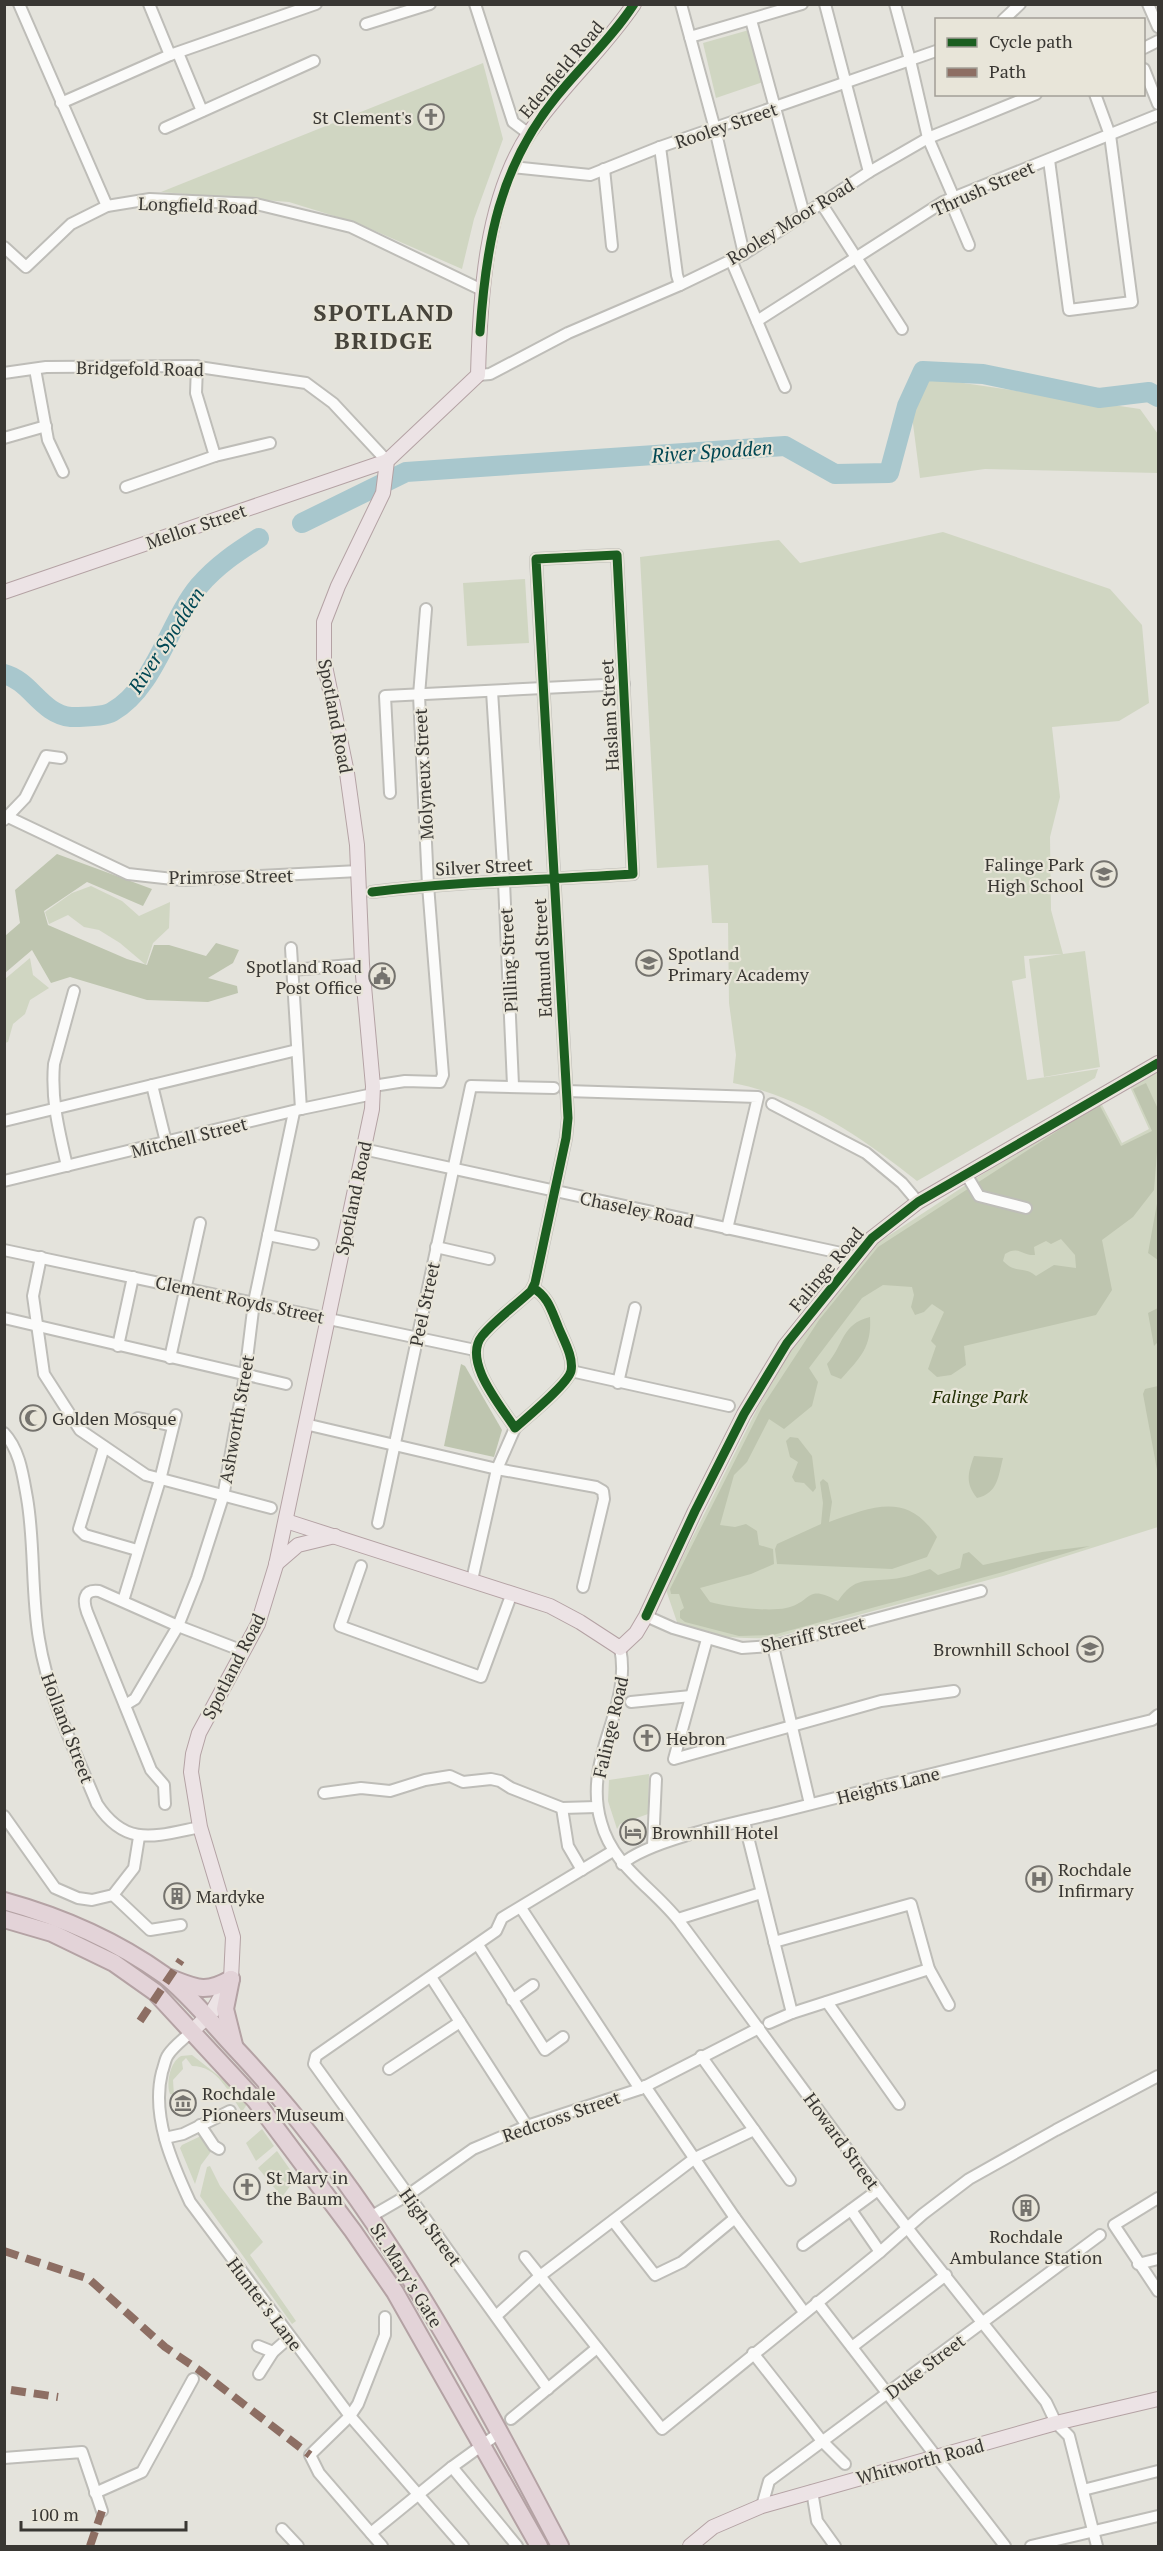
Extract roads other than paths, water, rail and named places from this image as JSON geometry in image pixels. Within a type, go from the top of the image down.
[{"type":"highway","name":"St. Mary's Gate","points":[[4,1901],[81,1926],[165,1976],[274,2089],[395,2251],[463,2366],[560,2547]]},
{"type":"highway","name":"St. Mary's Gate","points":[[4,1919],[52,1933],[114,1963],[155,1992],[255,2100],[395,2292],[539,2547]]},
{"type":"highway","points":[[165,1976],[196,1987],[214,1988],[231,1978]]},
{"type":"highway","points":[[231,1978],[225,2009],[235,2048]]},
{"type":"highway","points":[[357,2238],[370,2217]]},
{"type":"main road","name":"Edenfield Road","points":[[478,375],[482,290],[492,228],[512,167],[529,134],[557,96],[608,39],[634,4]]},
{"type":"main road","points":[[386,467],[478,375]]},
{"type":"main road","name":"Spotland Road","points":[[191,2032],[212,2012],[231,1978],[233,1937],[200,1827],[191,1772],[193,1754],[199,1733],[258,1624],[276,1565],[363,1149],[373,1090],[362,964],[359,871],[347,773],[324,661],[324,622],[338,586],[383,493],[386,467]]},
{"type":"main road","name":"Mellor Street","points":[[4,592],[386,467]]},
{"type":"main road","name":"Falinge Road","points":[[620,1648],[636,1633],[646,1616],[744,1414],[785,1346],[872,1238],[918,1202],[1158,1063]]},
{"type":"main road","points":[[286,1521],[550,1606],[620,1648]]},
{"type":"main road","points":[[276,1565],[298,1545],[337,1536]]},
{"type":"main road","name":"Whitworth Road","points":[[690,2547],[713,2527],[762,2506],[1056,2423],[1158,2398]]},
{"type":"street","points":[[19,4],[107,206]]},
{"type":"street","points":[[149,4],[202,111]]},
{"type":"street","points":[[62,103],[174,54],[316,4]]},
{"type":"street","points":[[366,24],[430,4]]},
{"type":"street","points":[[475,4],[513,122],[529,134]]},
{"type":"street","points":[[681,4],[715,129],[744,254]]},
{"type":"street","points":[[690,37],[801,4]]},
{"type":"street","points":[[825,4],[868,171]]},
{"type":"street","points":[[895,4],[928,138],[969,245]]},
{"type":"street","points":[[1005,18],[1020,4]]},
{"type":"street","points":[[1148,4],[1158,27]]},
{"type":"street","points":[[751,20],[804,214]]},
{"type":"street","name":"Rooley Street","points":[[512,167],[590,175],[660,147],[935,51]]},
{"type":"street","points":[[165,128],[314,62]]},
{"type":"street","points":[[1145,74],[1158,104]]},
{"type":"street","name":"Rooley Moor Road","points":[[478,375],[490,374],[568,333],[680,285],[744,254],[868,171],[928,138],[1030,96]]},
{"type":"street","points":[[1049,160],[1069,310],[1132,302],[1110,135],[1096,96]]},
{"type":"street","name":"Thrush Street","points":[[757,321],[952,199],[1158,115]]},
{"type":"street","points":[[660,147],[680,285]]},
{"type":"street","points":[[604,170],[612,246]]},
{"type":"street","name":"Longfield Road","points":[[4,247],[26,267],[71,224],[107,206],[150,199],[256,204],[351,227],[482,290]]},
{"type":"street","points":[[821,203],[902,329]]},
{"type":"street","points":[[731,260],[785,387]]},
{"type":"street","points":[[197,366],[196,393],[214,456]]},
{"type":"street","name":"Bridgefold Road","points":[[4,373],[35,369],[197,366],[306,384],[333,403],[386,467]]},
{"type":"street","points":[[35,369],[48,440],[63,472]]},
{"type":"street","points":[[4,438],[46,426]]},
{"type":"street","points":[[126,487],[214,456],[270,443]]},
{"type":"street","name":"Haslam Street","points":[[617,555],[633,874]]},
{"type":"street","name":"Edmund Street","points":[[533,1288],[566,1138],[566,1091],[536,559],[617,555]]},
{"type":"street","name":"Molyneux Street","points":[[426,609],[419,695],[429,885],[440,1026],[442,1075],[440,1082]]},
{"type":"street","points":[[390,793],[385,696],[624,684]]},
{"type":"street","name":"Pilling Street","points":[[492,691],[504,882],[513,1085]]},
{"type":"street","points":[[6,818],[25,798],[46,756],[61,758]]},
{"type":"street","name":"Primrose Street","points":[[6,818],[128,874],[182,880],[359,871]]},
{"type":"street","name":"Silver Street","points":[[372,892],[429,885],[633,874]]},
{"type":"street","name":"Ashworth Street","points":[[125,1705],[135,1699],[178,1626],[197,1578],[223,1497],[245,1374],[254,1302],[297,1110],[297,1050],[291,948]]},
{"type":"street","points":[[292,970],[362,964]]},
{"type":"street","points":[[67,1166],[53,1109],[54,1064],[74,991]]},
{"type":"street","points":[[4,1121],[297,1050]]},
{"type":"street","name":"Mitchell Street","points":[[4,1182],[405,1081],[440,1082]]},
{"type":"street","points":[[152,1085],[166,1142]]},
{"type":"street","points":[[513,1085],[554,1088]]},
{"type":"street","name":"Peel Street","points":[[378,1523],[471,1086],[513,1085]]},
{"type":"street","points":[[566,1091],[758,1096],[727,1229]]},
{"type":"street","points":[[772,1104],[866,1153],[902,1183],[918,1202]]},
{"type":"street","name":"Chaseley Road","points":[[363,1149],[841,1253]]},
{"type":"street","points":[[966,1174],[979,1196],[1026,1208]]},
{"type":"street","points":[[170,1358],[200,1223]]},
{"type":"street","points":[[268,1235],[313,1244]]},
{"type":"street","points":[[436,1247],[489,1259]]},
{"type":"street","name":"Clement Royds Street","points":[[4,1250],[475,1350]]},
{"type":"street","points":[[40,1257],[33,1296],[44,1374],[80,1430],[146,1475],[271,1508]]},
{"type":"street","points":[[118,1346],[133,1277]]},
{"type":"street","points":[[472,1580],[497,1469],[515,1428],[565,1381],[571,1371],[569,1352],[552,1311],[542,1293],[533,1288],[482,1335],[475,1350],[477,1366],[515,1428]]},
{"type":"street","points":[[618,1383],[635,1308]]},
{"type":"street","points":[[4,1318],[286,1384]]},
{"type":"street","points":[[571,1371],[729,1406]]},
{"type":"street","points":[[123,1601],[160,1480],[175,1420],[138,1418]]},
{"type":"street","points":[[305,1424],[497,1469],[596,1487],[603,1491],[604,1498],[583,1587]]},
{"type":"street","name":"Holland Street","points":[[4,1433],[17,1456],[27,1499],[39,1639],[50,1686],[97,1804],[107,1818],[139,1837]]},
{"type":"street","points":[[104,1447],[79,1529],[85,1535],[137,1551]]},
{"type":"street","points":[[361,1566],[340,1626],[481,1677],[512,1593]]},
{"type":"street","points":[[165,1804],[164,1785],[151,1770],[85,1606],[86,1594],[99,1591],[243,1652]]},
{"type":"street","name":"Sheriff Street","points":[[646,1616],[707,1639],[742,1648],[773,1646],[981,1591]]},
{"type":"street","points":[[707,1639],[675,1759],[881,1701],[954,1691]]},
{"type":"street","points":[[773,1646],[810,1804]]},
{"type":"street","name":"Falinge Road","points":[[620,1648],[624,1666],[618,1698],[598,1767],[596,1787],[597,1808],[601,1824],[613,1851],[622,1864]]},
{"type":"street","points":[[631,1702],[691,1696]]},
{"type":"street","name":"Heights Lane","points":[[622,1864],[632,1855],[653,1846],[810,1804],[1152,1720],[1158,1715]]},
{"type":"street","points":[[324,1793],[361,1788],[390,1791],[450,1776],[463,1782],[491,1779],[562,1808],[597,1808]]},
{"type":"street","points":[[653,1846],[656,1779]]},
{"type":"street","points":[[562,1808],[568,1846],[582,1870]]},
{"type":"street","points":[[4,1816],[55,1888],[72,1896],[92,1900],[112,1895],[135,1868],[139,1837],[200,1827]]},
{"type":"street","points":[[744,1821],[792,2013]]},
{"type":"street","points":[[527,2126],[431,1977],[496,1931],[502,1918],[613,1851]]},
{"type":"street","name":"Howard Street","points":[[622,1864],[678,1919],[764,2025],[878,2190],[1046,2402],[1056,2423],[1069,2436],[1097,2547]]},
{"type":"street","points":[[678,1919],[761,1893]]},
{"type":"street","points":[[112,1895],[150,1930],[181,1924]]},
{"type":"street","points":[[774,1942],[911,1904],[929,1969],[949,2005]]},
{"type":"street","points":[[521,1908],[643,2087],[804,2312]]},
{"type":"street","points":[[478,1945],[545,2050],[564,2037]]},
{"type":"street","name":"Redcross Street","points":[[370,2217],[408,2195],[473,2149],[527,2126],[643,2087],[792,2013],[929,1969]]},
{"type":"street","name":"High Street","points":[[431,1977],[385,2006],[316,2056],[314,2064],[548,2389]]},
{"type":"street","points":[[512,2000],[533,1985]]},
{"type":"street","points":[[827,2002],[899,2103]]},
{"type":"street","points":[[389,2069],[460,2022]]},
{"type":"street","name":"Hunter's Lane","points":[[191,2032],[167,2056],[160,2080],[160,2107],[165,2138],[174,2167],[190,2202],[350,2416],[463,2547]]},
{"type":"street","points":[[702,2056],[790,2180]]},
{"type":"street","points":[[525,2257],[662,2429],[908,2229],[923,2214],[969,2180],[1056,2130],[1158,2076]]},
{"type":"street","points":[[165,2138],[183,2134],[230,2111]]},
{"type":"street","points":[[200,2125],[214,2146],[219,2149]]},
{"type":"street","points":[[496,2316],[540,2276],[695,2158],[754,2130]]},
{"type":"street","points":[[803,2245],[878,2190]]},
{"type":"street","points":[[1158,2198],[1114,2225],[1158,2291]]},
{"type":"street","points":[[851,2210],[880,2252]]},
{"type":"street","points":[[613,2221],[655,2275],[682,2262],[735,2218]]},
{"type":"street","name":"Duke Street","points":[[762,2506],[769,2481],[1100,2235]]},
{"type":"street","points":[[1138,2264],[1158,2259]]},
{"type":"street","points":[[852,2347],[946,2275]]},
{"type":"street","points":[[817,2302],[1005,2547]]},
{"type":"street","points":[[382,2547],[319,2473],[310,2455],[350,2416],[358,2404],[385,2335],[385,2317]]},
{"type":"street","points":[[259,2374],[273,2352],[290,2337]]},
{"type":"street","points":[[258,2346],[273,2352]]},
{"type":"street","points":[[511,2419],[597,2348]]},
{"type":"street","points":[[753,2354],[822,2441],[845,2464]]},
{"type":"street","points":[[95,2493],[142,2472],[194,2379]]},
{"type":"street","points":[[371,2533],[480,2445],[499,2433]]},
{"type":"street","points":[[4,2458],[82,2452],[102,2511]]},
{"type":"street","points":[[452,2468],[517,2547]]},
{"type":"street","points":[[1083,2490],[1158,2471]]},
{"type":"street","points":[[812,2491],[817,2521],[835,2547]]},
{"type":"street","points":[[1031,2547],[1158,2516]]},
{"type":"street","points":[[282,2529],[298,2547]]},
{"type":"waterway","name":"River Spodden","points":[[302,523],[406,472],[785,446],[835,474],[889,473],[907,406],[923,371],[983,374],[1099,398],[1149,392],[1158,397]]},
{"type":"waterway","name":"River Spodden","points":[[4,674],[22,683],[44,704],[61,715],[86,717],[112,712],[140,687],[151,671],[188,601],[199,586],[220,565],[259,538]]},
{"type":"place","name":"St Clement's","points":[[431,117]]},
{"type":"place","name":"Falinge Park High School","points":[[1104,874]]},
{"type":"place","name":"Spotland Primary Academy","points":[[649,963]]},
{"type":"place","name":"Spotland Road Post Office","points":[[382,976]]},
{"type":"place","name":"Golden Mosque","points":[[33,1418]]},
{"type":"place","name":"Brownhill School","points":[[1090,1649]]},
{"type":"place","name":"Hebron","points":[[647,1738]]},
{"type":"place","name":"Brownhill Hotel","points":[[633,1832]]},
{"type":"place","name":"Rochdale Infirmary","points":[[1039,1879]]},
{"type":"place","name":"Mardyke","points":[[177,1896]]},
{"type":"place","name":"Rochdale Pioneers Museum","points":[[183,2103]]},
{"type":"place","name":"St Mary in the Baum","points":[[247,2187]]},
{"type":"place","name":"Rochdale Ambulance Station","points":[[1026,2208]]},
{"type":"district","name":"SPOTLAND BRIDGE","points":[[384,326]]},
{"type":"park label","name":"Falinge Park","points":[[980,1396]]}]
